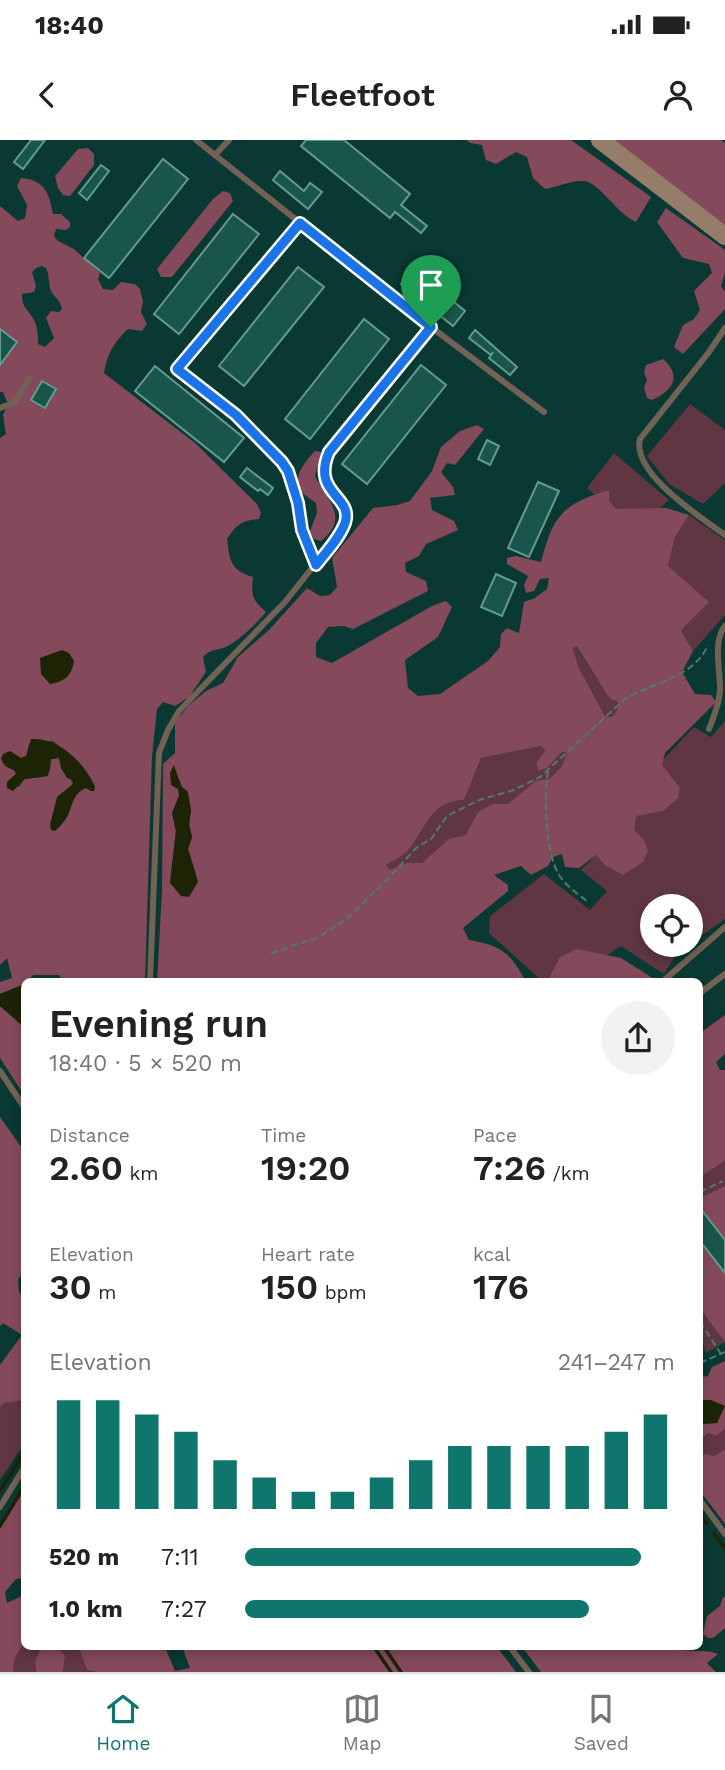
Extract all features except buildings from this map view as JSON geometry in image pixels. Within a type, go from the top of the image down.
[{"type":"street","points":[[600,140],[725,236]]},
{"type":"lane","points":[[196,140],[431,327],[544,412]]},
{"type":"lane","points":[[215,155],[229,140]]},
{"type":"lane","points":[[236,415],[177,369],[300,223]]},
{"type":"lane","points":[[150,978],[159,753],[168,730],[179,711],[285,602],[339,534],[346,521],[346,511],[323,475],[323,465],[329,452],[431,327]]},
{"type":"lane","points":[[725,328],[640,439],[638,446],[660,484],[682,504],[725,535]]},
{"type":"lane","points":[[0,408],[15,401],[29,378]]},
{"type":"lane","points":[[709,729],[720,692],[723,629]]},
{"type":"lane","points":[[667,978],[725,927]]},
{"type":"lane","points":[[703,991],[725,974]]},
{"type":"lane","points":[[0,1071],[21,1102]]},
{"type":"lane","points":[[0,1507],[21,1473]]},
{"type":"lane","points":[[703,1504],[725,1534]]},
{"type":"lane","points":[[512,1650],[529,1672]]},
{"type":"path","points":[[236,415],[288,471],[298,503],[302,530],[316,565]]},
{"type":"path","points":[[271,953],[319,937],[349,917],[416,848],[432,838],[447,816],[479,800],[514,790],[548,770],[625,699],[640,690],[676,677],[691,667],[705,652],[709,641],[723,629]]},
{"type":"path","points":[[548,770],[545,791],[546,818],[558,874],[588,902]]},
{"type":"path","points":[[703,1191],[723,1181]]},
{"type":"path","points":[[703,1327],[720,1354]]},
{"type":"path","points":[[703,1362],[725,1352]]},
{"type":"shaded area","points":[[467,140],[571,140],[651,197],[636,222],[590,183],[575,182],[545,189],[533,178],[527,157],[516,152],[496,164],[486,160],[482,145]]},
{"type":"shaded area","points":[[613,140],[721,140],[725,143],[725,225]]},
{"type":"shaded area","points":[[88,148],[94,154],[94,165],[70,196],[63,195],[55,176],[78,149]]},
{"type":"shaded area","points":[[21,178],[41,185],[50,200],[53,214],[61,214],[70,222],[70,227],[66,230],[56,229],[54,236],[74,249],[100,273],[98,279],[103,289],[113,290],[121,282],[135,284],[140,289],[143,302],[141,312],[147,324],[142,331],[128,329],[119,339],[109,354],[104,373],[195,443],[257,504],[261,513],[259,519],[240,524],[227,539],[232,564],[253,577],[253,597],[266,612],[234,642],[210,651],[203,657],[206,672],[189,697],[175,706],[163,702],[157,709],[152,756],[145,978],[61,978],[59,975],[33,975],[30,978],[21,978],[21,986],[0,994],[0,982],[12,978],[7,958],[0,965],[0,438],[6,434],[3,415],[8,404],[3,392],[0,392],[0,365],[17,342],[0,329],[0,206],[18,221],[25,218],[27,205],[17,186]],"holes":[[[42,266],[46,268],[52,293],[62,309],[59,312],[51,311],[46,318],[54,338],[45,347],[38,344],[38,332],[24,305],[22,294],[34,292],[36,286],[32,272]],[[53,741],[79,763],[95,787],[94,791],[86,787],[78,793],[67,817],[55,831],[63,793],[73,784],[59,758],[51,759],[50,771],[42,777],[24,779],[19,787],[7,782],[16,774],[10,752],[21,758],[27,756],[29,744]]]},
{"type":"shaded area","points":[[223,191],[230,193],[233,201],[172,277],[161,277],[157,269],[213,199]]},
{"type":"shaded area","points":[[666,208],[725,250],[725,273],[721,286],[725,292],[725,309],[683,354],[674,347],[683,325],[694,319],[700,310],[694,291],[712,273],[709,264],[683,258],[657,222]]},
{"type":"shaded area","points":[[663,359],[673,372],[674,378],[670,388],[652,400],[647,398],[644,388],[647,380],[644,372],[646,365]]},
{"type":"shaded area","points":[[690,404],[725,430],[725,483],[703,504],[669,484],[647,456]]},
{"type":"shaded area","points":[[477,425],[484,429],[455,465],[447,463],[441,472],[453,487],[455,495],[430,498],[432,510],[454,521],[458,530],[426,544],[419,556],[405,563],[406,572],[426,581],[428,591],[353,629],[344,626],[328,627],[316,643],[316,657],[332,663],[432,606],[446,601],[452,607],[438,637],[405,660],[408,688],[418,696],[440,694],[488,661],[500,647],[501,634],[507,628],[519,633],[524,602],[547,589],[549,578],[540,579],[534,591],[526,593],[524,585],[528,576],[507,564],[507,558],[516,556],[541,562],[555,523],[570,507],[609,490],[609,501],[616,509],[666,508],[689,515],[675,537],[668,566],[709,602],[681,630],[693,651],[682,672],[695,694],[711,695],[716,702],[665,753],[662,765],[680,788],[678,798],[663,811],[636,816],[634,830],[644,840],[648,850],[643,862],[623,875],[605,865],[596,855],[579,868],[565,867],[562,854],[553,857],[548,866],[531,875],[521,866],[494,875],[508,885],[508,891],[463,928],[469,940],[504,952],[524,978],[157,978],[162,890],[163,764],[175,753],[175,722],[188,706],[206,691],[223,683],[238,657],[269,630],[307,588],[320,596],[330,595],[337,587],[332,558],[373,508],[410,501],[432,471],[441,447],[460,431]],"holes":[[[577,647],[606,693],[619,706],[613,716],[605,716],[578,666],[573,648]],[[541,746],[545,751],[536,763],[538,771],[547,768],[562,752],[567,753],[562,766],[550,778],[536,781],[508,804],[493,804],[478,812],[466,835],[449,839],[422,863],[406,863],[390,870],[386,865],[407,851],[437,810],[453,801],[464,800],[481,758]],[[179,779],[191,810],[189,824],[192,837],[188,849],[196,874],[170,883],[176,831],[172,813],[179,796]]]},
{"type":"shaded area","points":[[315,451],[321,452],[315,476],[334,509],[335,517],[330,533],[321,541],[314,539],[310,531],[317,513],[316,503],[298,490],[297,484],[301,469]]},
{"type":"shaded area","points":[[614,453],[669,500],[636,529],[587,488]]},
{"type":"shaded area","points":[[689,515],[725,540],[725,615],[693,651],[681,630],[668,566],[675,537]]},
{"type":"shaded area","points":[[576,647],[606,693],[620,706],[615,715],[605,716],[578,666],[573,649]]},
{"type":"shaded area","points":[[62,650],[69,653],[74,661],[73,666],[66,677],[50,684],[41,674],[40,658]]},
{"type":"shaded area","points":[[725,721],[725,919],[703,935],[703,894],[640,894],[640,957],[675,957],[664,974],[621,946],[597,962],[584,978],[539,978],[489,933],[490,916],[544,874],[590,910],[607,891],[581,870],[639,812],[638,786],[694,727],[711,737]]},
{"type":"shaded area","points":[[31,739],[51,742],[70,753],[85,769],[95,787],[94,791],[86,788],[78,793],[67,817],[55,831],[51,830],[50,825],[57,797],[73,784],[73,780],[67,778],[61,768],[59,758],[51,759],[48,776],[25,779],[13,791],[7,788],[7,782],[16,774],[5,766],[1,759],[3,754],[10,751],[21,758],[26,756]]},
{"type":"shaded area","points":[[541,746],[545,751],[536,763],[538,771],[547,768],[562,752],[568,753],[562,766],[550,778],[536,782],[508,804],[493,804],[466,835],[449,840],[422,863],[406,863],[389,871],[386,865],[407,851],[436,810],[453,801],[464,800],[481,758]]},
{"type":"shaded area","points":[[174,765],[181,786],[188,792],[191,810],[189,824],[192,837],[188,849],[198,882],[189,897],[181,896],[170,883],[176,831],[172,813],[179,796],[178,789],[171,785],[170,773]]},
{"type":"shaded area","points":[[577,949],[621,958],[653,978],[549,978],[560,957]]},
{"type":"shaded area","points":[[21,985],[21,1024],[0,1006],[0,994]]},
{"type":"shaded area","points":[[0,1006],[21,1024],[21,1090],[0,1058]]},
{"type":"shaded area","points":[[725,1015],[725,1054],[716,1062],[720,1070],[725,1070],[725,1161],[703,1175],[703,1031]]},
{"type":"shaded area","points":[[0,1117],[21,1147],[21,1274],[18,1280],[21,1294],[21,1334],[3,1323],[0,1326]]},
{"type":"shaded area","points":[[725,1161],[725,1187],[703,1197],[703,1175]]},
{"type":"shaded area","points":[[725,1187],[725,1240],[703,1215],[703,1197]]},
{"type":"shaded area","points":[[703,1245],[725,1273],[725,1342],[703,1313]]},
{"type":"shaded area","points":[[703,1313],[725,1342],[706,1353],[703,1344]]},
{"type":"shaded area","points":[[21,1336],[21,1400],[4,1403],[0,1407],[0,1365]]},
{"type":"shaded area","points":[[725,1361],[725,1429],[716,1436],[709,1433],[703,1438],[703,1424],[717,1423],[711,1400],[703,1400],[703,1377],[708,1376],[712,1367]]},
{"type":"shaded area","points":[[21,1400],[21,1448],[0,1480],[0,1407],[4,1403]]},
{"type":"shaded area","points":[[703,1400],[711,1400],[725,1406],[717,1423],[703,1424]]},
{"type":"shaded area","points":[[725,1429],[725,1449],[714,1456],[703,1455],[703,1438],[710,1433],[716,1436]]},
{"type":"shaded area","points":[[725,1449],[725,1524],[703,1495],[703,1454],[714,1456]]},
{"type":"shaded area","points":[[21,1492],[21,1578],[16,1579],[5,1592],[7,1603],[21,1596],[21,1648],[14,1661],[14,1672],[0,1672],[0,1526]]},
{"type":"shaded area","points":[[723,1597],[725,1628],[713,1638],[708,1638],[703,1634],[707,1616],[720,1606]]},
{"type":"shaded area","points":[[21,1648],[21,1650],[80,1650],[87,1670],[98,1672],[63,1672],[65,1656],[35,1663],[36,1672],[14,1672],[17,1653]]},
{"type":"shaded area","points":[[40,1650],[60,1650],[65,1656],[63,1672],[36,1672],[35,1663]]},
{"type":"shaded area","points":[[80,1650],[166,1650],[175,1671],[190,1668],[183,1650],[499,1650],[516,1672],[98,1672],[87,1670]]},
{"type":"shaded area","points":[[524,1650],[685,1650],[718,1654],[707,1663],[716,1672],[541,1672]]},
{"type":"waterway","points":[[0,1491],[21,1457]]},
{"type":"waterway","points":[[0,1526],[21,1492]]},
{"type":"waterway","points":[[703,1519],[707,1524]]},
{"type":"waterway","points":[[714,1533],[725,1548]]},
{"type":"waterway","points":[[376,1650],[391,1672]]},
{"type":"waterway","points":[[386,1650],[401,1672]]},
{"type":"route","points":[[300,223],[431,327],[329,452],[323,465],[323,475],[346,511],[346,521],[316,565],[302,530],[298,503],[288,471],[282,462],[236,415],[177,369],[300,223]]}]
